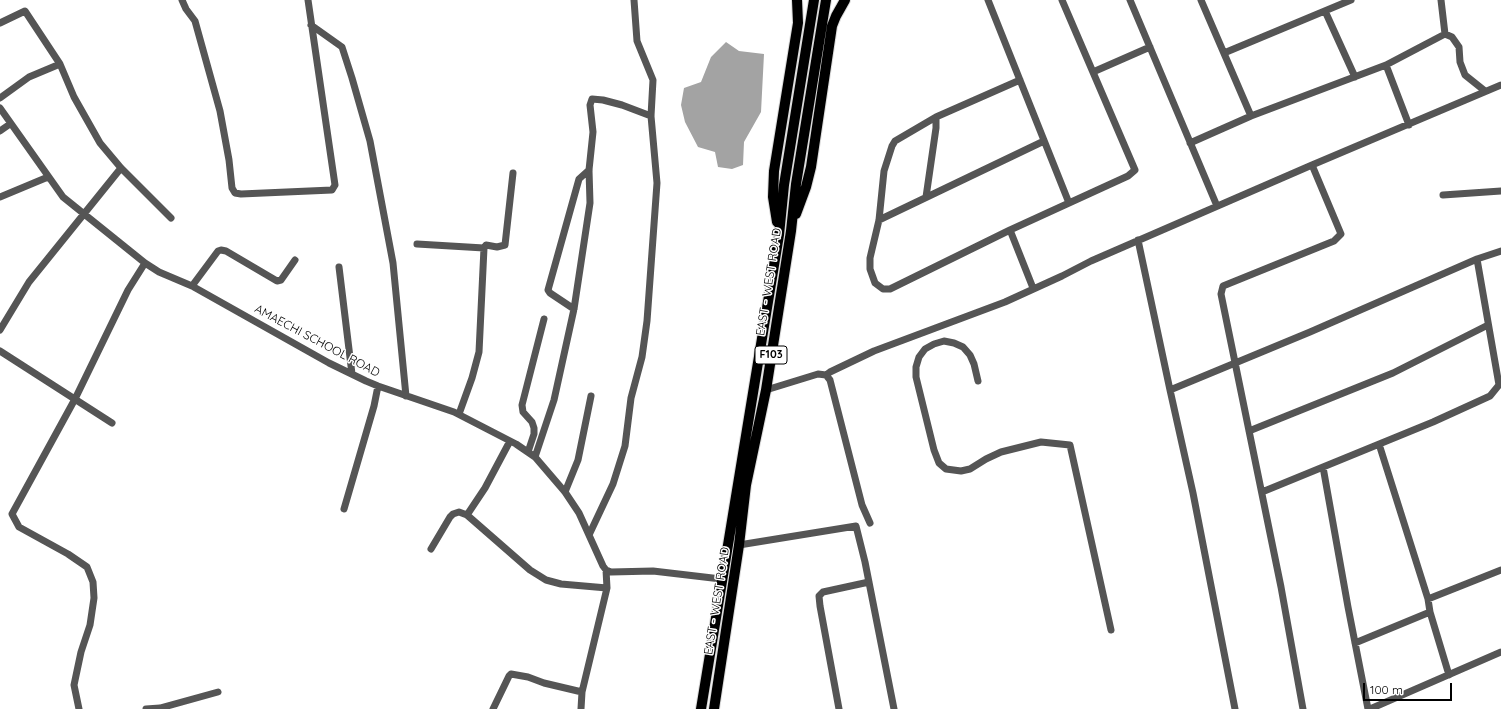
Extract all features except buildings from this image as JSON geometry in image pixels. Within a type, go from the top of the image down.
[{"type":"main road","points":[[779,235],[773,197],[774,171],[798,23],[797,0]]},
{"type":"main road","name":"EAST - WEST ROAD","points":[[701,709],[721,579],[779,235],[784,184],[814,0]]},
{"type":"main road","name":"EAST - WEST ROAD","points":[[714,709],[739,545],[746,485],[766,390],[796,184],[826,0]]},
{"type":"main road","points":[[790,231],[806,187],[811,167],[832,26],[845,0]]},
{"type":"street","points":[[182,0],[186,9],[195,21],[220,111],[229,160],[232,188],[235,193],[241,194],[332,190],[335,185],[308,0]]},
{"type":"street","points":[[589,534],[613,484],[625,446],[631,398],[642,356],[645,335],[657,183],[652,116],[653,80],[637,41],[634,0]]},
{"type":"street","points":[[988,0],[1069,203]]},
{"type":"street","points":[[1020,80],[936,117],[892,146],[884,171],[879,220],[870,258],[870,269],[875,283],[883,289],[890,290],[1010,230],[1128,176],[1135,170],[1062,0]]},
{"type":"street","points":[[1130,0],[1217,206]]},
{"type":"street","points":[[1201,0],[1251,116]]},
{"type":"street","points":[[1224,53],[1351,0]]},
{"type":"street","points":[[1441,0],[1445,34]]},
{"type":"street","points":[[1,20],[25,11],[60,64],[74,97],[100,143],[121,168],[171,218]]},
{"type":"street","points":[[1325,11],[1355,77]]},
{"type":"street","points":[[311,25],[342,47],[370,141],[393,263],[406,396]]},
{"type":"street","points":[[1190,143],[1251,116],[1386,65],[1445,34]]},
{"type":"street","points":[[1445,34],[1452,37],[1459,47],[1460,62],[1464,75],[1484,91]]},
{"type":"street","points":[[1093,72],[1150,47]]},
{"type":"street","points":[[0,98],[34,74],[60,64]]},
{"type":"street","points":[[1386,65],[1409,125]]},
{"type":"street","points":[[766,390],[818,374],[826,375],[874,351],[1005,302],[1138,240],[1409,125],[1501,84]]},
{"type":"street","points":[[535,457],[554,400],[574,309],[590,204],[589,170],[594,132],[590,105],[592,99],[622,105],[652,116]]},
{"type":"street","name":"AMAECHI SCHOOL ROAD","points":[[0,108],[63,197],[145,263],[159,272],[192,286],[352,374],[378,386],[459,414],[510,441],[535,457],[565,492],[579,513],[606,570]]},
{"type":"street","points":[[926,197],[936,128],[936,117]]},
{"type":"street","points":[[0,131],[10,124]]},
{"type":"street","points":[[879,220],[1044,141]]},
{"type":"street","points":[[1302,709],[1281,587],[1221,294],[1223,286],[1334,241],[1341,234],[1312,165]]},
{"type":"street","points":[[0,330],[29,282],[121,168]]},
{"type":"street","points":[[574,309],[550,293],[548,290],[579,179],[589,170]]},
{"type":"street","points":[[417,244],[484,248],[486,245],[497,247],[505,244],[513,173]]},
{"type":"street","points":[[0,197],[48,177]]},
{"type":"street","points":[[1443,195],[1501,191]]},
{"type":"street","points":[[1010,230],[1033,288]]},
{"type":"street","points":[[1138,240],[1193,493],[1235,709]]},
{"type":"street","points":[[459,414],[472,378],[479,352],[484,248]]},
{"type":"street","points":[[192,286],[218,251],[221,250],[226,251],[278,281],[281,280],[295,260]]},
{"type":"street","points":[[1170,390],[1310,332],[1477,259],[1501,251]]},
{"type":"street","points":[[1262,492],[1490,396],[1498,386],[1477,259]]},
{"type":"street","points":[[79,709],[74,685],[81,652],[90,625],[94,598],[93,582],[86,567],[68,554],[19,527],[12,514],[75,399],[128,290],[145,263]]},
{"type":"street","points":[[339,267],[352,374]]},
{"type":"street","points":[[528,452],[534,434],[534,428],[532,422],[523,412],[522,405],[544,319]]},
{"type":"street","points":[[1249,431],[1393,373],[1488,325]]},
{"type":"street","points":[[978,381],[970,355],[963,348],[954,343],[944,341],[934,344],[925,349],[919,357],[916,367],[916,377],[934,450],[939,463],[946,469],[961,472],[970,469],[996,454],[1041,442],[1070,445],[1111,630]]},
{"type":"street","points":[[0,351],[112,423]]},
{"type":"street","points":[[826,375],[830,380],[862,505],[870,523]]},
{"type":"street","points":[[344,509],[374,406],[378,386]]},
{"type":"street","points":[[565,492],[578,460],[591,396]]},
{"type":"street","points":[[467,515],[485,488],[510,441]]},
{"type":"street","points":[[1379,444],[1428,598],[1430,612],[1449,675]]},
{"type":"street","points":[[1323,467],[1355,643],[1369,709],[1501,652]]},
{"type":"street","points":[[431,549],[452,514],[459,512],[467,515],[530,570],[546,580],[561,584],[607,588]]},
{"type":"street","points":[[739,545],[856,526],[869,582],[894,709]]},
{"type":"street","points":[[581,709],[582,692],[607,588],[606,570],[611,572],[653,571],[721,579]]},
{"type":"street","points":[[1428,598],[1501,570]]},
{"type":"street","points":[[839,709],[820,606],[820,596],[823,592],[869,582]]},
{"type":"street","points":[[1355,643],[1430,612]]},
{"type":"street","points":[[493,709],[511,674],[528,677],[544,683],[582,692]]},
{"type":"street","points":[[146,709],[160,708],[218,692]]},
{"type":"shaded area","points":[[726,42],[739,51],[764,54],[761,112],[744,142],[743,165],[732,169],[718,167],[715,152],[698,147],[685,122],[681,105],[684,88],[701,82],[711,57]]}]
